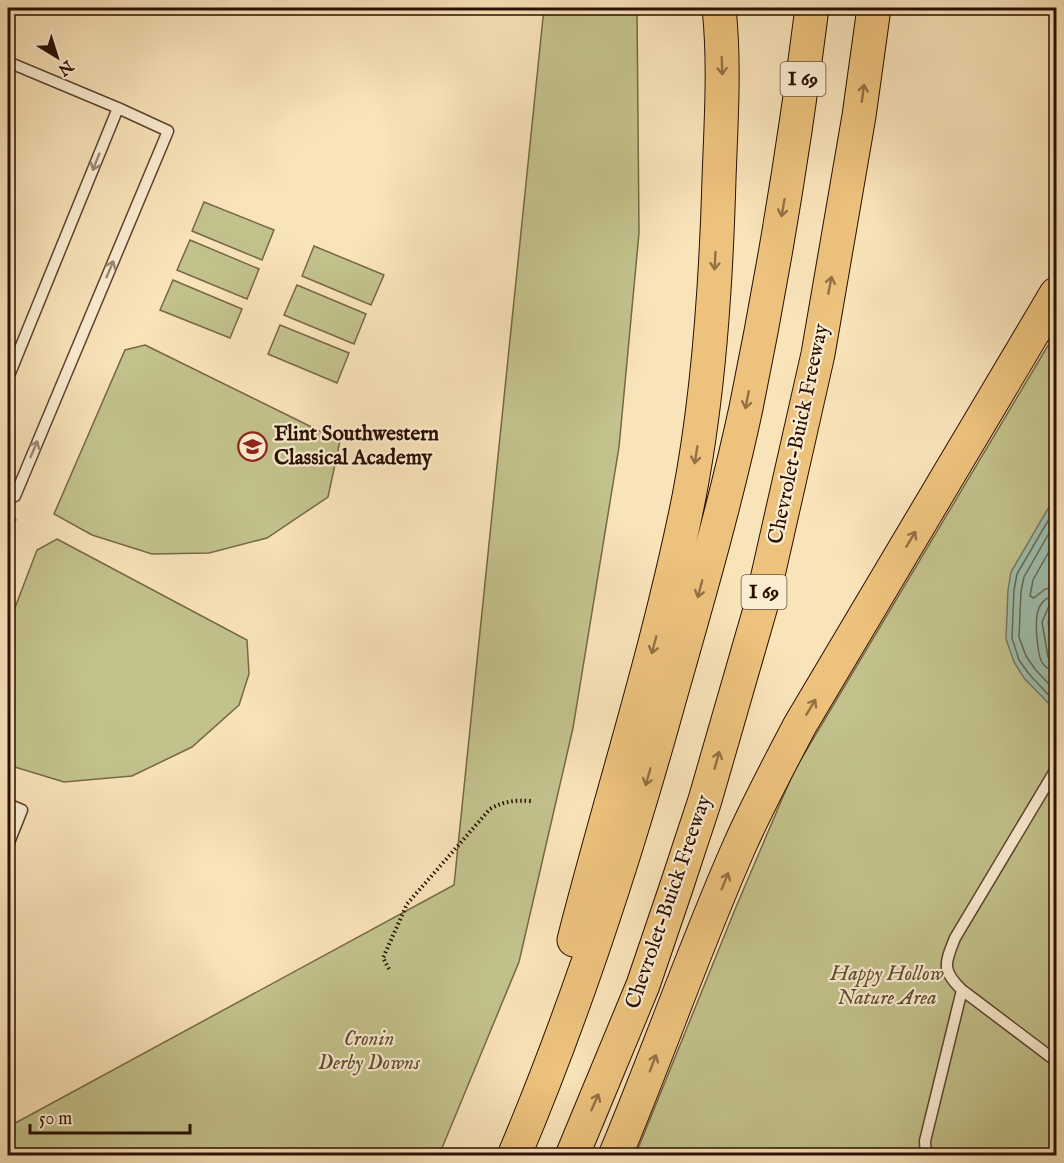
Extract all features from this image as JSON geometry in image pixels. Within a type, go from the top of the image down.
[{"type":"highway","points":[[527,1125],[596,853],[670,587],[689,495],[703,402],[715,276],[722,81],[719,8]]},
{"type":"highway","name":"I 69","points":[[514,1155],[574,1000],[637,817],[722,505],[745,410],[781,217],[797,126],[812,8]]},
{"type":"highway","name":"Chevrolet-Buick Freeway","points":[[572,1155],[643,985],[669,910],[705,800],[761,606],[818,354],[859,116],[874,8]]},
{"type":"highway","points":[[615,1155],[739,847],[779,765],[800,725],[1056,294]]},
{"type":"lane","points":[[8,62],[168,131],[15,496],[8,494]]},
{"type":"lane","points":[[8,378],[118,108]]},
{"type":"lane","points":[[1056,770],[955,938],[946,964],[946,972],[950,979],[962,990],[1056,1061]]},
{"type":"lane","points":[[8,804],[22,810],[8,845]]},
{"type":"lane","points":[[926,1155],[925,1142],[962,990]]},
{"type":"path","points":[[8,514],[15,518],[8,537]]},
{"type":"path","points":[[389,969],[383,958],[407,904],[490,809],[501,803],[516,800],[531,801]]},
{"type":"green space","name":"Cronin Derby Downs","points":[[544,8],[637,8],[639,233],[619,447],[573,728],[519,962],[439,1156],[8,1155],[8,1127],[454,885]]},
{"type":"green space","points":[[204,202],[274,230],[262,260],[192,231]]},
{"type":"green space","points":[[190,240],[259,269],[247,299],[177,270]]},
{"type":"green space","points":[[314,246],[384,275],[371,305],[302,276]]},
{"type":"green space","points":[[173,280],[242,309],[230,338],[160,310]]},
{"type":"green space","points":[[297,285],[366,314],[354,344],[284,315]]},
{"type":"green space","points":[[280,325],[349,353],[337,383],[268,354]]},
{"type":"green space","name":"Happy Hollow Nature Area","points":[[1056,332],[1056,1155],[635,1156],[794,771]]},
{"type":"green space","points":[[145,345],[340,441],[328,497],[267,538],[209,553],[152,554],[92,535],[54,514],[125,350]]},
{"type":"green space","points":[[57,539],[247,640],[249,674],[239,705],[192,747],[132,776],[64,782],[8,765],[8,626],[37,550]]},
{"type":"water","points":[[1056,495],[1056,604],[1048,622],[1056,659],[1056,711],[1024,678],[1014,662],[1006,639],[1011,572]]},
{"type":"place","name":"Flint Southwestern Classical Academy","points":[[253,446]]}]
